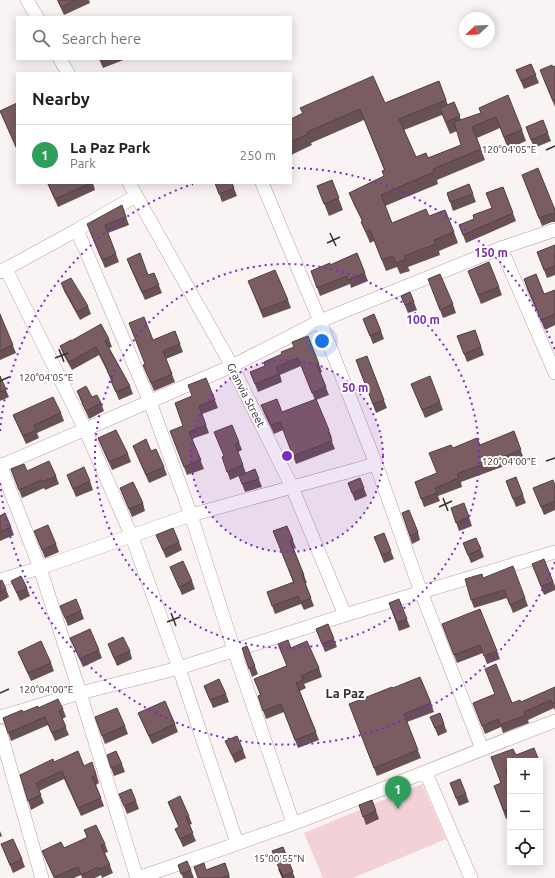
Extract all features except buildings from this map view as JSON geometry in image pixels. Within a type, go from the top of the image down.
[{"type":"street","points":[[28,0],[36,16]]},
{"type":"street","points":[[61,60],[67,72]]},
{"type":"street","name":"Granvia Street","points":[[130,184],[232,366],[292,487],[346,615]]},
{"type":"street","points":[[262,184],[320,321],[376,464],[421,592],[482,749]]},
{"type":"street","points":[[136,196],[3,270],[85,429],[132,537],[179,668],[237,843]]},
{"type":"street","points":[[77,230],[150,402],[191,515],[234,650],[293,823]]},
{"type":"street","points":[[555,230],[501,248],[320,321],[232,366],[0,465],[40,568],[137,878],[293,823],[426,773],[482,749],[555,721]]},
{"type":"street","points":[[501,248],[555,373]]},
{"type":"street","points":[[0,580],[132,537],[191,515],[376,464]]},
{"type":"street","points":[[0,717],[80,693],[179,668],[346,615],[555,552]]},
{"type":"street","points":[[0,732],[42,878]]},
{"type":"street","points":[[426,773],[471,878]]},
{"type":"shaded area","points":[[422,784],[446,839],[353,878],[323,878],[304,833]]},
{"type":"place","name":"La Paz Park","points":[[398,809]]},
{"type":"district","name":"La Paz","points":[[345,693]]}]
